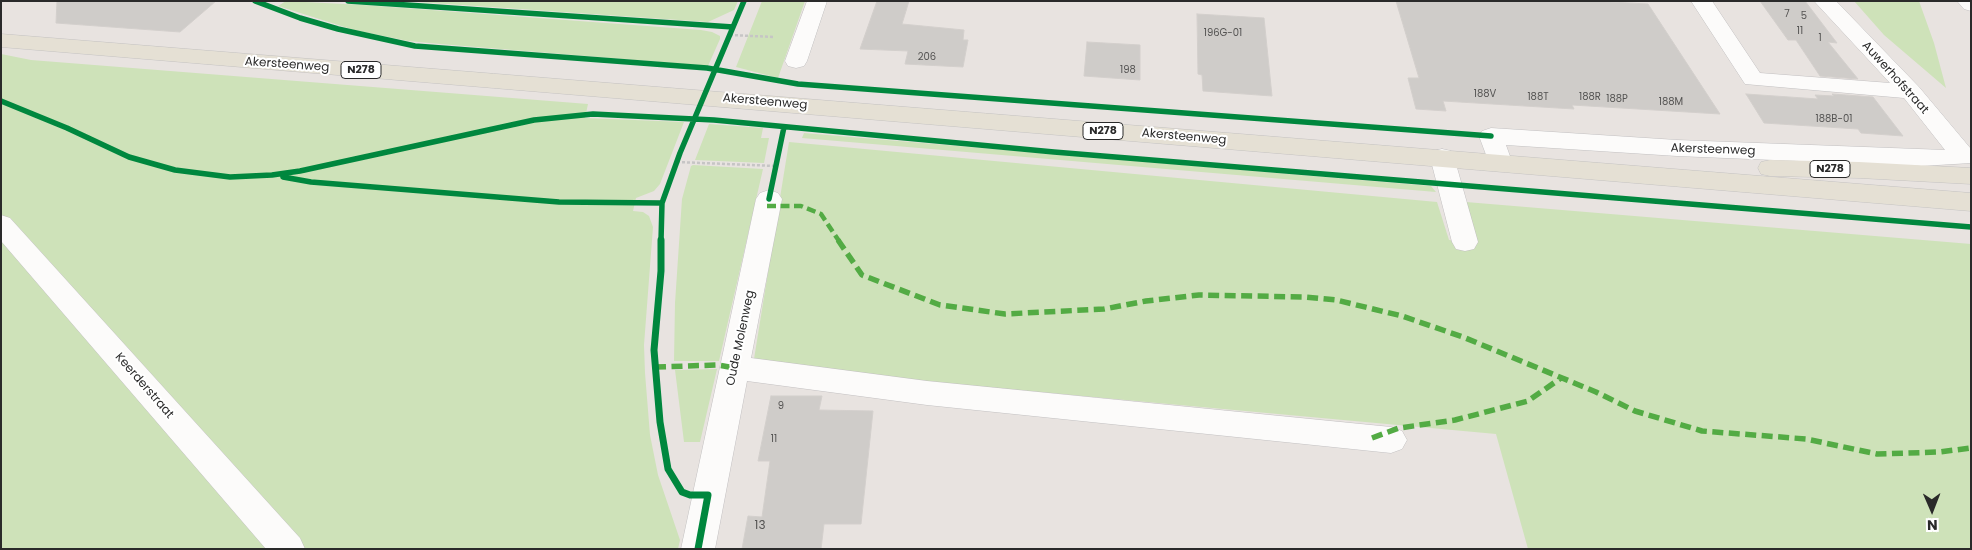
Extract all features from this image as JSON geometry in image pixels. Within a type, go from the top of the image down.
[{"type":"main road","name":"Akersteenweg","points":[[1,40],[224,60],[1442,157],[1971,202]]},
{"type":"main road","name":"Akersteenweg","points":[[1638,173],[1676,168],[1723,166],[1896,164],[1967,166]]},
{"type":"street","points":[[796,61],[817,1]]},
{"type":"street","points":[[1701,1],[1753,79],[1911,92]]},
{"type":"street","name":"Auwerhofstraat","points":[[1824,1],[1911,92],[1967,166]]},
{"type":"street","points":[[1967,1],[1971,5]]},
{"type":"street","name":"Akersteenweg","points":[[1500,162],[1491,136],[1896,164]]},
{"type":"street","points":[[1442,157],[1465,242]]},
{"type":"street","name":"Oude Molenweg","points":[[698,549],[769,199]]},
{"type":"street","name":"Keerderstraat","points":[[1,224],[288,549]]},
{"type":"street","points":[[735,368],[927,393],[1391,440]]},
{"type":"path","points":[[726,43],[733,28]]},
{"type":"path","points":[[730,35],[770,36]]},
{"type":"path","points":[[673,170],[680,153]]},
{"type":"path","points":[[769,199],[778,157]]},
{"type":"path","points":[[677,162],[776,166]]},
{"type":"green space","points":[[286,1],[701,30],[712,32],[720,36],[720,39],[708,66],[440,44],[408,41],[354,30],[278,6]]},
{"type":"green space","points":[[403,1],[738,1],[734,10],[708,22]]},
{"type":"green space","points":[[762,1],[805,1],[778,78],[736,67]]},
{"type":"green space","points":[[1854,1],[1919,1],[1934,43],[1946,88],[1884,35]]},
{"type":"green space","points":[[1,54],[31,60],[588,104],[585,118],[684,122],[660,184],[654,191],[636,198],[633,211],[643,212],[649,216],[653,227],[644,345],[645,373],[650,435],[658,475],[680,540],[678,549],[1,549]]},
{"type":"green space","points":[[709,124],[763,128],[761,138],[769,138],[764,163],[695,160]]},
{"type":"green space","points":[[804,133],[1431,186],[1436,192],[802,138]]},
{"type":"green space","points":[[789,142],[1437,202],[1449,240],[1478,243],[1466,202],[1971,244],[1971,549],[1528,549],[1496,434],[929,382],[754,359]]},
{"type":"green space","points":[[691,166],[763,169],[719,361],[674,361],[675,303],[682,199]]},
{"type":"green space","points":[[717,369],[700,442],[684,442],[675,370]]},
{"type":"building","points":[[57,1],[216,1],[180,32],[56,23]]},
{"type":"building","points":[[877,1],[909,1],[902,24],[964,30],[963,40],[968,40],[963,67],[905,64],[908,51],[860,49]]},
{"type":"building","points":[[1396,1],[1591,1],[1648,4],[1720,114],[1572,105],[1574,109],[1443,101],[1446,111],[1416,109],[1408,78],[1419,78]]},
{"type":"building","points":[[1760,1],[1805,1],[1837,43],[1828,42],[1858,79],[1820,76],[1796,40],[1788,40]]},
{"type":"building","points":[[1197,14],[1264,18],[1272,96],[1203,91],[1202,75],[1198,74]]},
{"type":"building","points":[[1087,42],[1140,45],[1140,80],[1084,76]]},
{"type":"building","points":[[1746,94],[1818,99],[1815,95],[1834,96],[1832,94],[1873,97],[1903,136],[1861,133],[1858,129],[1764,123]]},
{"type":"building","points":[[771,396],[822,396],[819,410],[873,411],[861,524],[824,524],[821,549],[742,549],[748,516],[762,517],[770,461],[758,461]]},
{"type":"marked path","points":[[767,206],[801,206],[821,214],[862,275],[940,305],[1005,314],[1104,309],[1146,301],[1199,295],[1304,297],[1336,300],[1402,316],[1463,337],[1596,392],[1635,411],[1702,431],[1806,439],[1877,454],[1939,452],[1971,448]]},
{"type":"marked path","points":[[655,367],[718,365],[735,368]]},
{"type":"marked path","points":[[1372,438],[1399,428],[1455,420],[1528,401],[1561,378]]},
{"type":"cycle path","points":[[255,1],[300,18],[338,29],[415,46],[707,68],[798,84],[1491,136]]},
{"type":"cycle path","points":[[348,1],[733,27]]},
{"type":"cycle path","points":[[698,549],[708,495],[690,495],[682,492],[668,469],[660,422],[654,350],[661,271],[662,203],[680,153],[744,1]]},
{"type":"cycle path","points":[[1,101],[67,128],[129,157],[175,170],[230,177],[272,175],[300,171],[534,120],[593,114],[714,120],[1054,152],[1971,227]]},
{"type":"cycle path","points":[[769,199],[784,127]]},
{"type":"cycle path","points":[[283,177],[311,182],[559,202],[662,203]]}]
